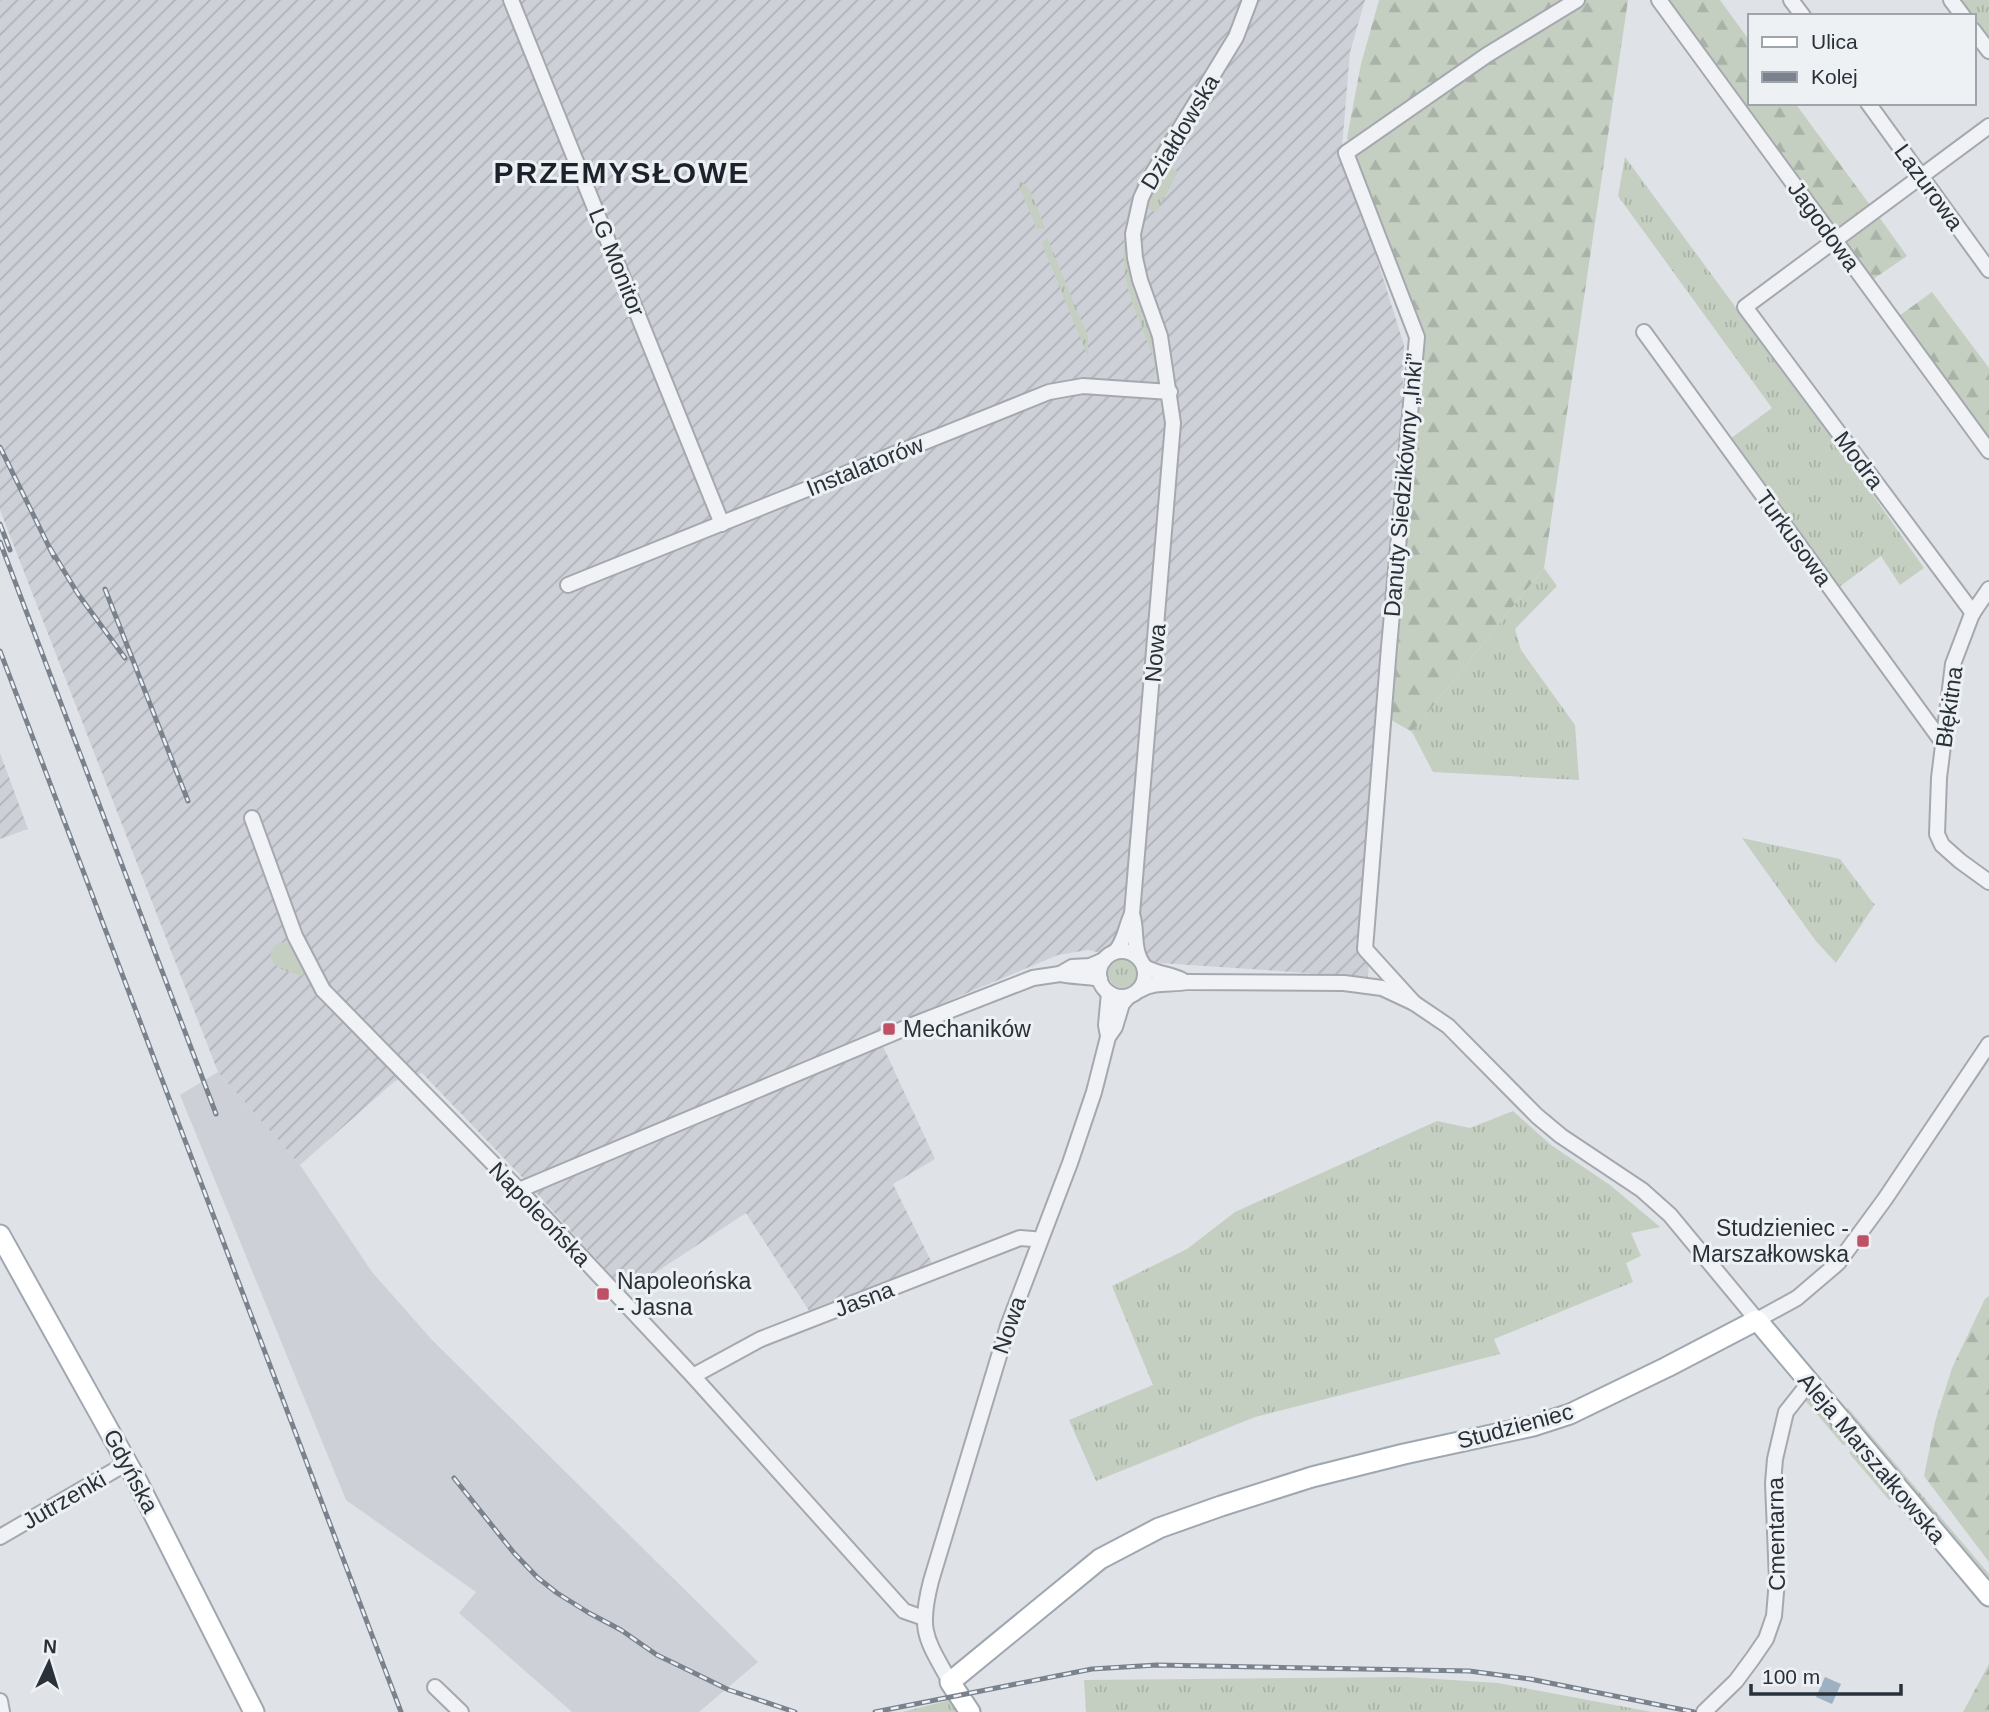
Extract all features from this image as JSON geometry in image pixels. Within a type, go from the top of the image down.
[{"type":"main road","name":"Gdyńska","points":[[0,1235],[127,1463],[254,1712]]},
{"type":"main road","name":"Aleja Marszałkowska","points":[[1757,1320],[1989,1596]]},
{"type":"main road","name":"Studzieniec","points":[[950,1682],[1100,1559],[1159,1528],[1312,1477],[1533,1426],[1570,1413],[1656,1373],[1757,1320]]},
{"type":"main road","points":[[950,1682],[970,1712]]},
{"type":"street","name":"LG Monitor","points":[[511,0],[723,524]]},
{"type":"street","name":"Działdowska","points":[[1170,392],[1160,336],[1135,258],[1133,234],[1136,216],[1153,173],[1236,37],[1250,0]]},
{"type":"street","name":"Danuty Siedzikówny „Inki”","points":[[1414,1003],[1365,949],[1417,337],[1346,153],[1488,55],[1577,0]]},
{"type":"street","name":"Jagodowa","points":[[1659,0],[1989,451]]},
{"type":"street","points":[[1975,33],[1989,51]]},
{"type":"street","name":"Lazurowa","points":[[1869,105],[1989,270]]},
{"type":"street","points":[[1835,240],[1989,126]]},
{"type":"street","name":"Modra","points":[[1835,240],[1745,307],[1973,612]]},
{"type":"street","name":"Turkusowa","points":[[1644,332],[1944,743]]},
{"type":"street","name":"Instalatorów","points":[[568,585],[1049,392],[1083,386],[1170,392]]},
{"type":"street","name":"Nowa","points":[[1116,951],[1121,945],[1132,914],[1171,463],[1173,423],[1170,392]]},
{"type":"street","name":"Błękitna","points":[[1989,589],[1973,612],[1953,664],[1939,778],[1937,834],[1941,845],[1989,882]]},
{"type":"street","name":"Napoleońska","points":[[252,818],[295,936],[323,990],[519,1191],[693,1376],[904,1611],[924,1618]]},
{"type":"street","name":"Nowa","points":[[1132,914],[1136,923],[1136,949],[1142,962]]},
{"type":"street","points":[[1060,974],[1072,967],[1090,966],[1116,951],[1128,951],[1157,973],[1174,975],[1187,982]]},
{"type":"street","points":[[1104,960],[1100,969],[1101,985],[1109,993],[1122,998],[1150,984],[1344,983],[1382,988],[1414,1003],[1448,1026],[1537,1116],[1561,1136],[1642,1190],[1670,1215],[1757,1320]]},
{"type":"street","points":[[1134,993],[1146,977],[1142,962]]},
{"type":"street","points":[[519,1191],[915,1024],[1033,978],[1060,974],[1100,979]]},
{"type":"street","name":"Nowa","points":[[1108,1037],[1106,1025],[1109,993]]},
{"type":"street","name":"Nowa","points":[[924,1618],[931,1581],[1008,1326],[1074,1151],[1094,1092],[1108,1037],[1115,1027],[1122,1004],[1134,993]]},
{"type":"street","name":"Studzieniec","points":[[1757,1320],[1797,1298],[1838,1263],[1885,1199],[1989,1045]]},
{"type":"street","name":"Jasna","points":[[693,1376],[761,1339],[1020,1238],[1039,1241]]},
{"type":"street","name":"Cmentarna","points":[[1704,1712],[1736,1681],[1753,1658],[1766,1639],[1774,1616],[1777,1598],[1773,1483],[1775,1459],[1786,1412],[1809,1383]]},
{"type":"street","name":"Jutrzenki","points":[[0,1536],[127,1463]]},
{"type":"street","points":[[924,1618],[929,1644],[950,1682]]},
{"type":"street","points":[[435,1687],[461,1712]]},
{"type":"street","points":[[0,1701],[2,1712]]},
{"type":"shaded area","points":[[0,0],[1365,0],[1350,52],[1342,147],[1404,345],[1401,470],[1368,977],[1145,962],[1088,950],[1058,955],[876,1031],[935,1159],[893,1184],[933,1265],[813,1317],[746,1213],[626,1292],[522,1177],[422,1073],[395,1081],[300,1165],[218,1072],[0,510]]},
{"type":"shaded area","points":[[0,753],[28,829],[0,839]]},
{"type":"shaded area","points":[[218,1072],[300,1165],[372,1272],[433,1341],[758,1662],[699,1712],[572,1712],[459,1613],[476,1592],[346,1500],[180,1095]]},
{"type":"green space","points":[[1379,0],[1628,0],[1544,568],[1412,732],[1386,717],[1401,470],[1417,316],[1347,138],[1361,64]]},
{"type":"green space","points":[[1667,0],[1720,0],[1748,39],[1748,105],[1796,105],[1870,205],[1836,231]]},
{"type":"green space","points":[[1961,0],[1989,0],[1989,38],[1975,19],[1975,14],[1971,14]]},
{"type":"green space","points":[[1189,96],[1194,98],[1152,165],[1129,262],[1133,288],[1155,350],[1156,371],[1150,380],[1155,368],[1153,356],[1125,277],[1125,230],[1135,188],[1144,169]]},
{"type":"green space","points":[[1625,157],[1854,468],[1924,568],[1900,585],[1881,556],[1839,587],[1730,439],[1772,408],[1618,196]]},
{"type":"green space","points":[[1170,167],[1178,172],[1156,213],[1148,208],[1147,198],[1161,169]]},
{"type":"green space","points":[[1019,180],[1030,190],[1045,228],[1036,227],[1018,184]]},
{"type":"green space","points":[[1879,217],[1907,256],[1872,280],[1845,241]]},
{"type":"green space","points":[[1047,237],[1088,337],[1088,357],[1043,247],[1042,243]]},
{"type":"green space","points":[[1932,292],[1989,368],[1989,441],[1899,316]]},
{"type":"green space","points":[[1544,568],[1557,586],[1515,629],[1521,650],[1575,725],[1579,780],[1433,772],[1412,732]]},
{"type":"green space","points":[[1742,838],[1840,859],[1875,904],[1836,963],[1815,940]]},
{"type":"green space","points":[[284,942],[293,946],[298,953],[305,971],[302,976],[281,969],[273,962],[272,950]]},
{"type":"green space","points":[[1123,958],[1129,959],[1137,967],[1137,979],[1129,987],[1123,988],[1117,987],[1109,979],[1108,973],[1109,967],[1117,959]]},
{"type":"green space","points":[[1513,1111],[1551,1145],[1610,1185],[1660,1227],[1631,1233],[1641,1256],[1626,1263],[1633,1282],[1494,1339],[1500,1354],[1255,1417],[1096,1481],[1069,1420],[1153,1385],[1112,1286],[1187,1249],[1235,1212],[1437,1121],[1470,1128]]},
{"type":"green space","points":[[1989,1296],[1989,1562],[1924,1476],[1935,1422],[1952,1368],[1985,1299]]},
{"type":"green space","points":[[1813,1398],[1849,1442],[1843,1445],[1804,1399]]},
{"type":"green space","points":[[1848,1408],[1989,1574],[1989,1587],[1843,1411]]},
{"type":"green space","points":[[1854,1448],[1895,1496],[1889,1500],[1849,1453]]},
{"type":"green space","points":[[1989,1664],[1989,1712],[1963,1712]]},
{"type":"green space","points":[[1406,1677],[1498,1683],[1652,1712],[1086,1712],[1084,1680]]},
{"type":"green space","points":[[950,1700],[958,1712],[902,1712]]},
{"type":"water","points":[[1825,1677],[1841,1684],[1832,1704],[1816,1697]]},
{"type":"railway","points":[[0,447],[54,557]]},
{"type":"railway","points":[[0,524],[10,550]]},
{"type":"railway","points":[[0,542],[216,1114]]},
{"type":"railway","points":[[50,548],[78,594],[125,658]]},
{"type":"railway","points":[[105,589],[188,801]]},
{"type":"railway","points":[[0,651],[401,1712]]},
{"type":"railway","points":[[454,1478],[514,1553],[557,1593],[621,1630],[657,1655],[729,1690],[795,1712]]},
{"type":"railway","points":[[875,1712],[1092,1669],[1157,1665],[1469,1671],[1530,1679],[1694,1712]]},
{"type":"place","name":"Mechaników","points":[[889,1029]]},
{"type":"place","name":"Studzieniec - Marszałkowska","points":[[1863,1241]]},
{"type":"place","name":"Napoleońska - Jasna","points":[[603,1294]]},
{"type":"district","name":"PRZEMYSŁOWE","points":[[622,172]]}]
